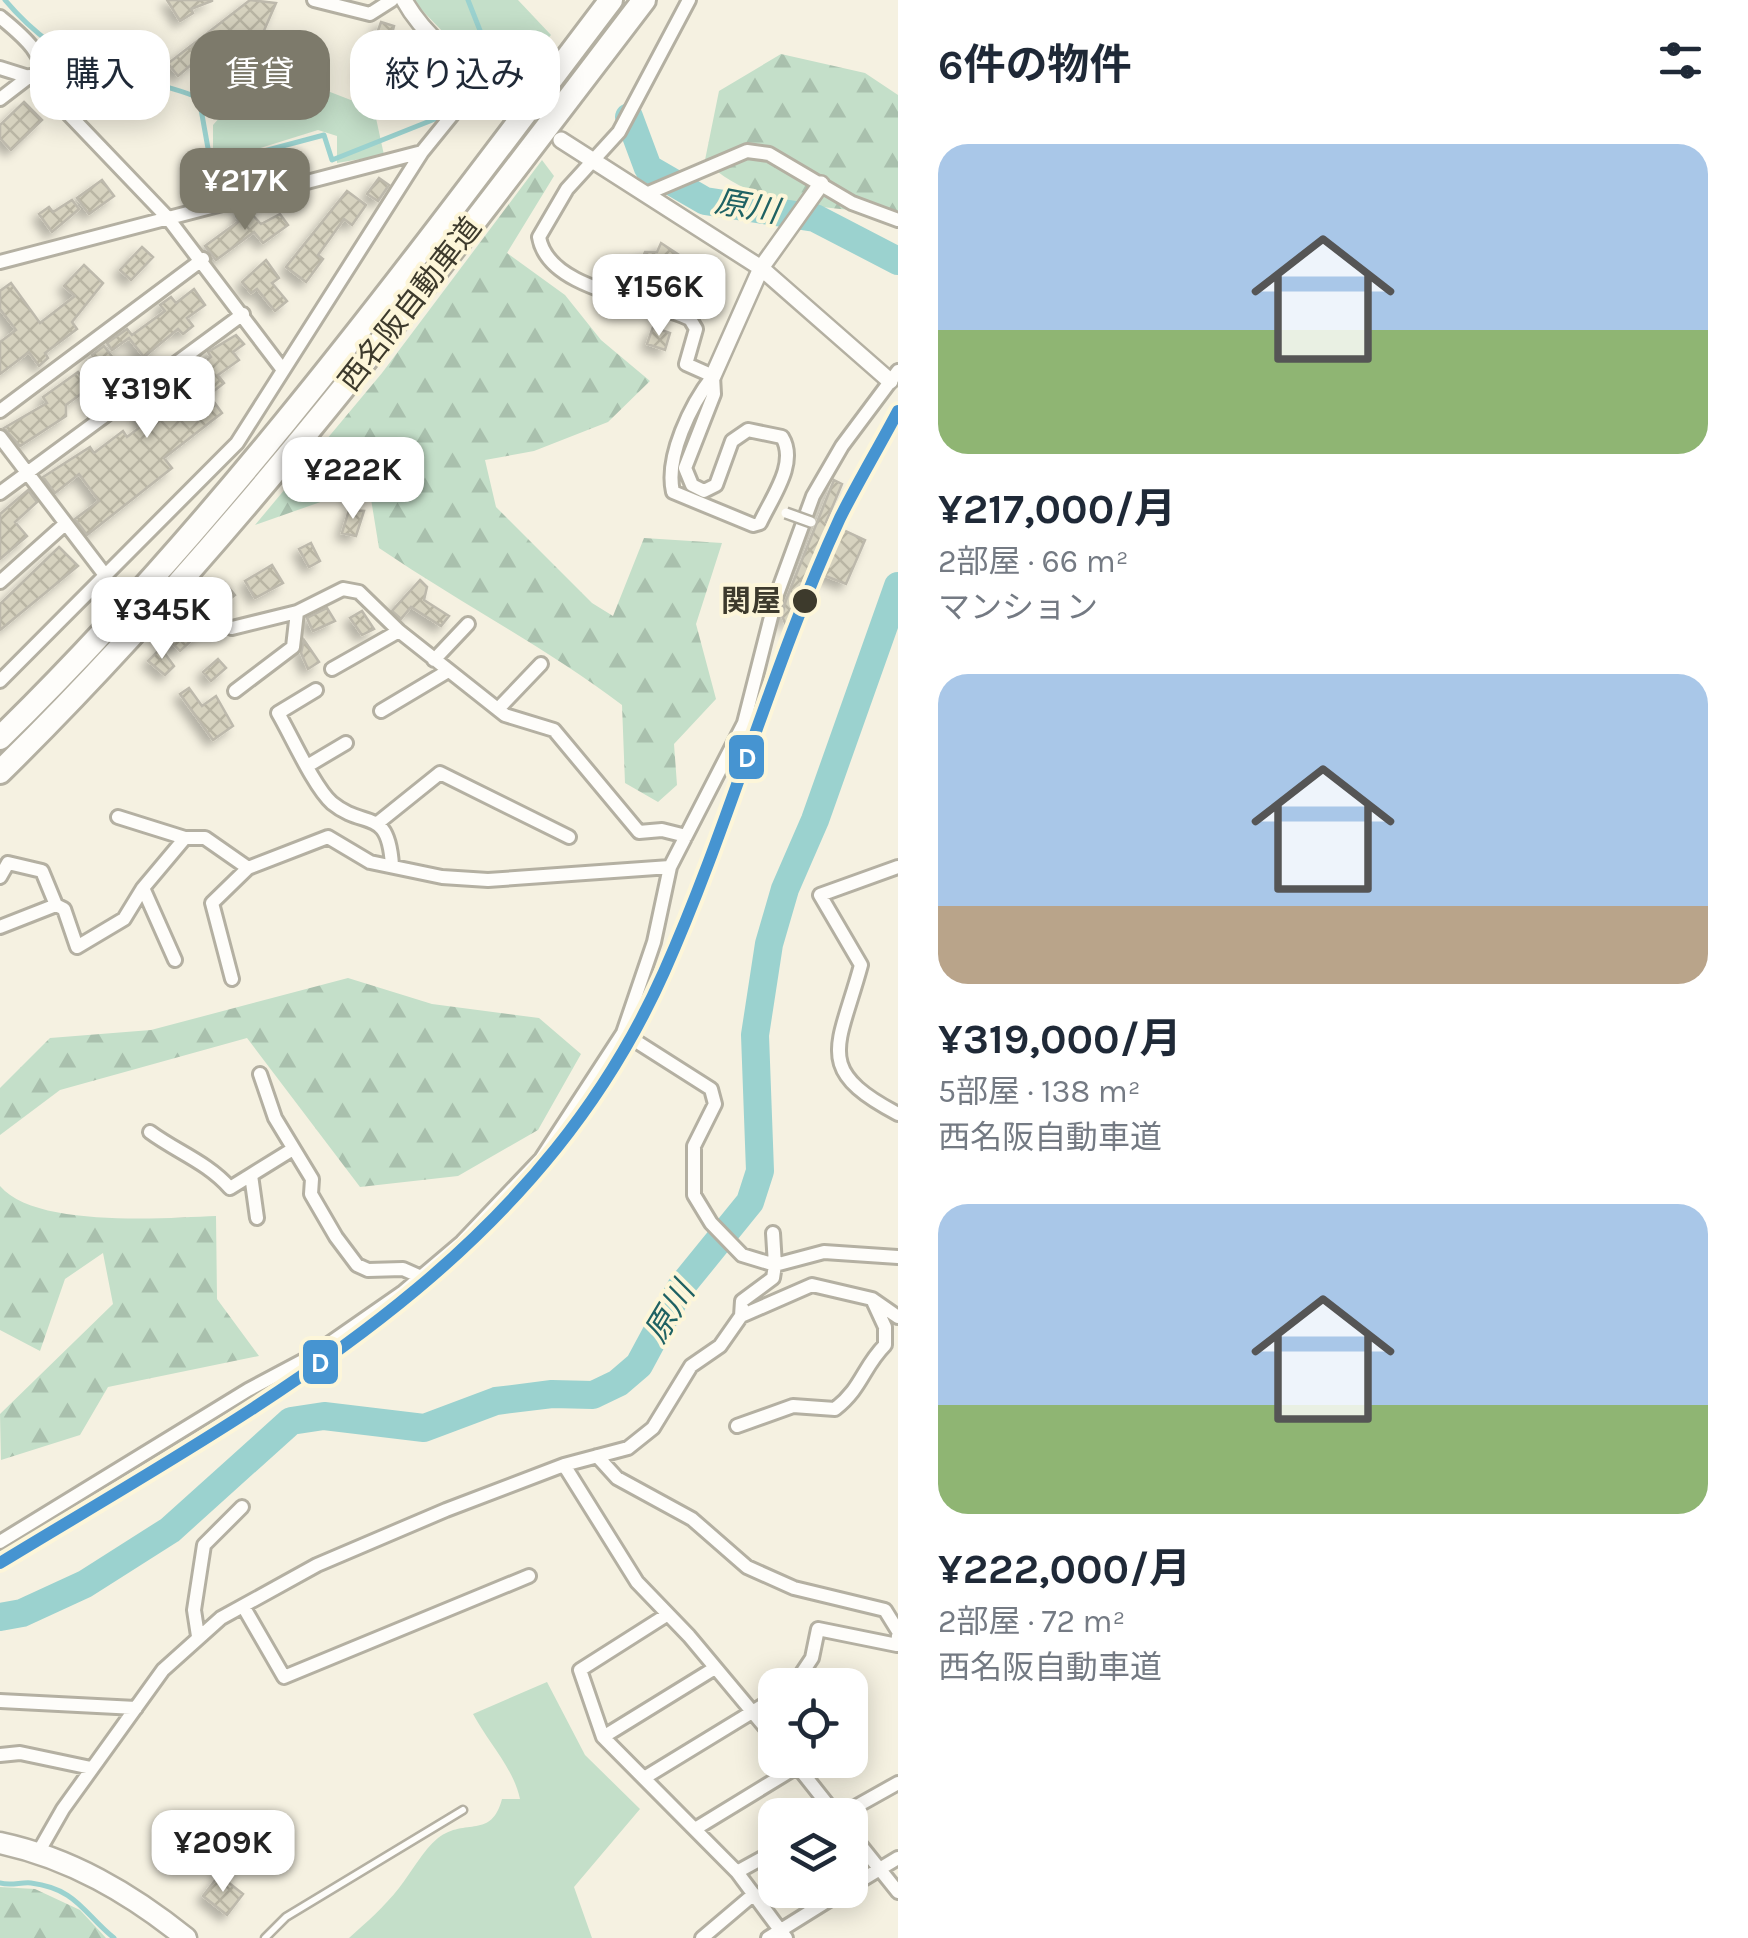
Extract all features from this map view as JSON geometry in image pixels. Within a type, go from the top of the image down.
[{"type":"highway","name":"西名阪自動車道","points":[[0,738],[99,636],[235,482],[611,0]]},
{"type":"highway","name":"西名阪自動車道","points":[[0,772],[119,651],[256,497],[384,339],[644,0]]},
{"type":"highway","points":[[0,1842],[38,1851],[100,1878],[186,1938]]},
{"type":"street","points":[[314,0],[370,14],[392,0]]},
{"type":"street","points":[[404,0],[430,30]]},
{"type":"street","points":[[689,0],[619,132],[547,216],[539,237],[541,251],[560,272],[690,319],[696,329],[686,364],[713,376]]},
{"type":"street","points":[[0,17],[30,47]]},
{"type":"street","points":[[0,68],[30,76]]},
{"type":"street","points":[[0,99],[30,76]]},
{"type":"street","points":[[75,120],[203,259],[283,370]]},
{"type":"street","points":[[0,681],[237,443],[422,152],[448,120]]},
{"type":"street","points":[[0,1542],[248,1390],[310,1357],[462,1242],[541,1159],[622,1033],[654,942],[670,867],[744,723],[776,598],[813,496],[842,446],[894,376],[761,268],[561,140]]},
{"type":"street","points":[[646,194],[747,151],[769,154],[852,203],[898,220]]},
{"type":"street","points":[[1,261],[422,152]]},
{"type":"street","points":[[713,376],[714,394],[685,468],[692,485],[704,491],[716,484],[732,441],[748,430],[782,436],[789,448],[788,464],[760,522],[753,526],[674,492],[668,472],[700,394],[713,376],[761,268],[821,184]]},
{"type":"street","points":[[0,411],[203,259]]},
{"type":"street","points":[[0,493],[242,314]]},
{"type":"street","points":[[0,436],[105,575]]},
{"type":"street","points":[[786,513],[811,522]]},
{"type":"street","points":[[0,582],[65,524]]},
{"type":"street","points":[[232,628],[297,612],[343,589],[358,592],[448,672],[498,709],[554,730],[639,832],[662,830],[686,836]]},
{"type":"street","points":[[235,691],[293,648],[297,612]]},
{"type":"street","points":[[434,660],[468,624]]},
{"type":"street","points":[[332,669],[399,631]]},
{"type":"street","points":[[498,709],[541,664]]},
{"type":"street","points":[[381,710],[448,672]]},
{"type":"street","points":[[316,690],[278,713],[331,802],[379,822],[390,842],[392,865]]},
{"type":"street","points":[[309,765],[346,743]]},
{"type":"street","points":[[379,822],[440,773],[569,837]]},
{"type":"street","points":[[118,817],[185,838],[204,838],[248,868]]},
{"type":"street","points":[[232,978],[212,903],[248,868],[328,837],[370,862],[442,877],[488,880],[670,867]]},
{"type":"street","points":[[0,927],[56,905],[64,908],[78,946],[124,920],[143,888],[185,838]]},
{"type":"street","points":[[0,877],[8,863],[42,872],[56,905]]},
{"type":"street","points":[[898,868],[820,895],[861,965],[838,1050],[842,1076],[859,1094],[898,1114]]},
{"type":"street","points":[[143,888],[175,960]]},
{"type":"street","points":[[622,1033],[712,1090],[715,1104],[694,1146],[694,1195],[710,1223],[742,1255],[775,1266],[824,1252],[898,1257]]},
{"type":"street","points":[[260,1074],[275,1118],[312,1179],[310,1194],[358,1265],[368,1270],[403,1269],[420,1277]]},
{"type":"street","points":[[150,1132],[171,1150],[209,1166],[230,1188],[293,1149]]},
{"type":"street","points":[[251,1175],[257,1218]]},
{"type":"street","points":[[38,1851],[136,1708],[198,1636],[318,1565],[564,1465],[628,1448],[652,1428],[690,1366],[720,1346],[741,1316],[742,1302],[773,1278],[773,1233]]},
{"type":"street","points":[[741,1316],[812,1285],[872,1299],[898,1317]]},
{"type":"street","points":[[737,1426],[793,1406],[834,1409],[854,1394],[871,1359],[885,1345],[885,1327],[872,1299]]},
{"type":"street","points":[[597,1456],[618,1478],[692,1519],[747,1567],[794,1588],[885,1610],[898,1634],[897,1646],[818,1629],[812,1658],[805,1668]]},
{"type":"street","points":[[564,1465],[637,1582],[758,1719]]},
{"type":"street","points":[[198,1636],[194,1610],[204,1545],[242,1507]]},
{"type":"street","points":[[243,1606],[284,1677],[529,1576]]},
{"type":"street","points":[[665,1616],[580,1670],[604,1737],[737,1872],[778,1935],[818,1908]]},
{"type":"street","points":[[604,1737],[715,1668]]},
{"type":"street","points":[[0,1700],[136,1708]]},
{"type":"street","points":[[644,1778],[758,1710]]},
{"type":"street","points":[[0,1756],[20,1753],[92,1768]]},
{"type":"street","points":[[695,1829],[774,1778]]},
{"type":"street","points":[[868,1800],[898,1784]]},
{"type":"street","points":[[868,1854],[898,1892]]},
{"type":"street","points":[[868,1876],[898,1858]]},
{"type":"street","points":[[737,1872],[758,1860]]},
{"type":"street","points":[[702,1938],[754,1894]]},
{"type":"lane","points":[[266,1938],[286,1917],[464,1810]]},
{"type":"green space","points":[[412,0],[518,0],[546,30],[441,30]]},
{"type":"green space","points":[[781,54],[865,73],[898,95],[898,214],[821,207],[769,197],[723,176],[705,160],[719,91]]},
{"type":"green space","points":[[330,92],[350,100],[350,120],[376,120],[384,155],[337,163],[337,136],[318,130],[213,163],[213,125],[217,120],[330,120]]},
{"type":"green space","points":[[542,160],[554,176],[507,253],[565,295],[601,340],[650,381],[608,422],[534,451],[485,460],[496,507],[592,603],[613,616],[644,538],[722,543],[696,624],[716,699],[674,744],[677,785],[658,802],[625,783],[622,705],[379,548],[371,499],[349,492],[255,525],[382,373]]},
{"type":"green space","points":[[348,978],[432,1004],[539,1018],[581,1054],[538,1130],[458,1176],[360,1187],[247,1038],[60,1090],[0,1135],[0,1088],[50,1038],[151,1030]]},
{"type":"green space","points":[[0,1186],[17,1199],[41,1209],[70,1214],[102,1218],[216,1216],[217,1299],[259,1356],[108,1387],[80,1435],[1,1460],[0,1414],[113,1304],[103,1253],[65,1279],[40,1351],[0,1330]]},
{"type":"green space","points":[[547,1682],[585,1755],[640,1809],[574,1887],[592,1938],[349,1938],[387,1902],[438,1838],[484,1824],[497,1812],[502,1799],[520,1799],[506,1766],[473,1714]]},
{"type":"green space","points":[[0,1887],[35,1889],[80,1910],[106,1938],[0,1938]]},
{"type":"building","points":[[167,0],[212,1],[191,9],[193,13],[180,21]]},
{"type":"building","points":[[250,0],[276,3],[264,30],[211,30]]},
{"type":"building","points":[[381,22],[394,26],[393,30],[378,30]]},
{"type":"building","points":[[190,46],[190,66],[178,76],[170,62]]},
{"type":"building","points":[[24,102],[30,108],[30,120],[42,120],[11,150],[0,138],[0,125]]},
{"type":"building","points":[[379,178],[389,185],[378,201],[367,194]]},
{"type":"building","points":[[102,180],[114,196],[89,214],[77,198]]},
{"type":"building","points":[[347,191],[366,205],[352,225],[344,219],[318,255],[323,259],[306,282],[286,267]]},
{"type":"building","points":[[72,200],[79,209],[52,232],[39,214],[49,207],[53,212]]},
{"type":"building","points":[[246,208],[261,224],[280,214],[288,225],[263,243],[254,232],[216,260],[205,246],[239,221],[236,216]]},
{"type":"building","points":[[661,243],[699,268],[683,296],[636,274],[631,285],[609,276],[616,261],[637,270],[645,252],[657,252]]},
{"type":"building","points":[[142,247],[153,257],[131,280],[120,270]]},
{"type":"building","points":[[266,260],[279,278],[272,283],[287,301],[275,311],[257,289],[251,293],[242,282]]},
{"type":"building","points":[[84,265],[103,283],[72,322],[77,329],[45,353],[48,358],[39,366],[29,352],[0,374],[0,342],[16,330],[0,309],[0,291],[11,283],[40,323],[75,296],[64,286]]},
{"type":"building","points":[[194,289],[205,305],[187,318],[193,326],[183,334],[178,329],[144,357],[129,338],[112,350],[107,343],[127,329],[132,335],[165,311],[160,305],[171,297],[176,303]]},
{"type":"building","points":[[653,327],[670,333],[665,350],[647,344]]},
{"type":"building","points":[[236,335],[244,344],[233,352],[239,360],[218,375],[224,383],[209,395],[222,413],[164,458],[172,468],[87,535],[75,519],[99,501],[79,474],[55,493],[43,477],[90,447],[94,453],[123,431],[127,437],[144,424],[137,415],[150,405],[145,398],[176,382],[182,389],[201,375],[196,368],[211,357],[208,352]]},
{"type":"building","points":[[104,346],[116,362],[104,371],[92,355]]},
{"type":"building","points":[[78,372],[89,388],[66,405],[66,416],[20,446],[4,428],[47,403],[43,397]]},
{"type":"building","points":[[834,480],[842,484],[826,522],[865,540],[846,584],[808,569],[786,625],[782,616],[786,600]]},
{"type":"building","points":[[28,490],[37,502],[15,522],[27,536],[0,559],[0,514]]},
{"type":"building","points":[[349,510],[364,511],[356,536],[342,533]]},
{"type":"building","points":[[311,543],[320,561],[309,567],[299,549]]},
{"type":"building","points":[[59,547],[78,566],[0,630],[0,604]]},
{"type":"building","points":[[272,565],[283,583],[255,598],[245,581]]},
{"type":"building","points":[[420,580],[427,587],[424,600],[449,616],[441,626],[411,607],[401,619],[392,611]]},
{"type":"building","points":[[224,582],[235,595],[205,618],[210,623],[180,651],[169,640]]},
{"type":"building","points":[[327,608],[335,621],[313,631],[307,618]]},
{"type":"building","points":[[362,611],[374,629],[362,635],[350,618]]},
{"type":"building","points":[[304,640],[319,662],[308,669],[301,653]]},
{"type":"building","points":[[161,648],[174,666],[165,675],[148,661]]},
{"type":"building","points":[[218,659],[226,668],[211,681],[203,672]]},
{"type":"building","points":[[189,688],[202,706],[216,696],[233,726],[213,740],[180,694]]},
{"type":"building","points":[[219,1875],[243,1894],[227,1915],[203,1896]]},
{"type":"waterway","points":[[5,0],[38,33],[78,60],[199,98],[211,165],[324,135],[332,160],[432,120]]},
{"type":"waterway","points":[[468,0],[480,30]]},
{"type":"waterway","name":"原川","points":[[629,117],[648,168],[705,201],[815,218],[898,261]]},
{"type":"waterway","name":"原川","points":[[0,1617],[22,1613],[85,1584],[170,1530],[291,1421],[324,1416],[424,1428],[496,1401],[552,1394],[593,1395],[618,1383],[639,1365],[681,1287],[750,1202],[760,1171],[755,1035],[769,944],[785,889],[815,820],[898,586]]},
{"type":"waterway","points":[[0,1883],[31,1883],[59,1891],[78,1903],[114,1938]]},
{"type":"transit line","name":"D","points":[[0,1563],[290,1384],[381,1318],[465,1246],[542,1166],[609,1075],[664,972],[816,574],[840,518],[898,411]]},
{"type":"place","name":"関屋","points":[[805,601]]}]
